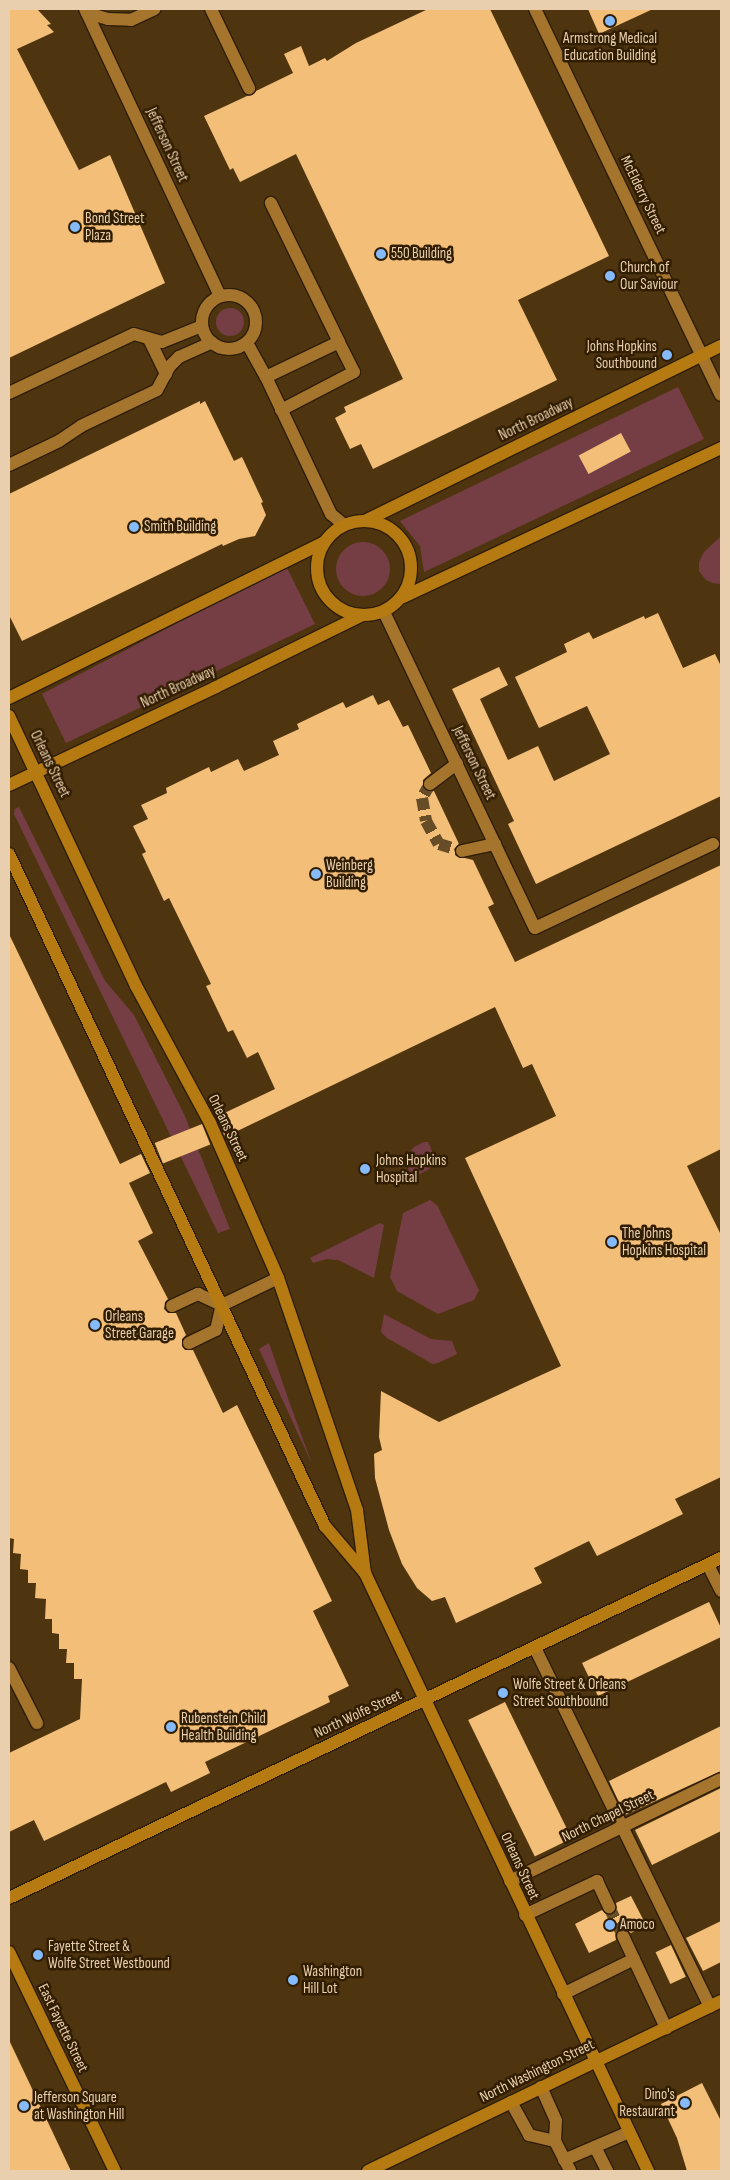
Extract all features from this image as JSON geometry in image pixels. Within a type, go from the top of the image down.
[{"type":"main road","name":"North Broadway","points":[[365,521],[721,346]]},
{"type":"main road","points":[[403,597],[410,582],[412,566],[408,550],[400,537],[388,527],[365,521],[344,525],[331,533],[317,560],[317,575],[322,590],[331,603],[345,612],[360,616],[384,612],[403,597],[721,448]]},
{"type":"main road","points":[[9,698],[325,542]]},
{"type":"main road","name":"North Broadway","points":[[9,785],[216,687],[360,616]]},
{"type":"main road","name":"Orleans Street","points":[[9,716],[136,986],[210,1123],[278,1278],[357,1510],[364,1573]]},
{"type":"main road","name":"Orleans Street","points":[[9,854],[325,1526],[364,1573],[648,2171]]},
{"type":"main road","name":"North Wolfe Street","points":[[9,1898],[721,1558]]},
{"type":"main road","name":"East Fayette Street","points":[[9,1952],[115,2171]]},
{"type":"main road","name":"North Washington Street","points":[[368,2171],[715,2004]]},
{"type":"street","points":[[86,11],[108,19],[131,20],[155,9]]},
{"type":"street","points":[[211,9],[249,88]]},
{"type":"street","name":"McElderry Street","points":[[535,9],[721,395]]},
{"type":"street","name":"Jefferson Street","points":[[86,11],[220,296]]},
{"type":"street","points":[[272,203],[354,372],[281,410]]},
{"type":"street","points":[[220,296],[237,296],[251,305],[256,320],[252,337],[247,343],[229,349],[212,342],[202,326],[206,308],[220,296]]},
{"type":"street","points":[[9,393],[134,334],[162,342],[202,326]]},
{"type":"street","points":[[149,339],[166,374]]},
{"type":"street","points":[[9,465],[59,441],[81,426],[157,390],[179,357],[212,342]]},
{"type":"street","points":[[266,377],[339,342]]},
{"type":"street","points":[[247,343],[266,377],[332,514],[344,525]]},
{"type":"street","name":"Jefferson Street","points":[[384,612],[535,928],[713,844]]},
{"type":"street","points":[[430,784],[457,764]]},
{"type":"street","points":[[462,851],[495,844]]},
{"type":"street","points":[[222,1305],[278,1278]]},
{"type":"street","points":[[172,1306],[198,1294],[222,1305]]},
{"type":"street","points":[[189,1343],[216,1330],[222,1305]]},
{"type":"street","points":[[708,1565],[721,1591]]},
{"type":"street","points":[[535,1648],[622,1827],[715,2004]]},
{"type":"street","points":[[9,1668],[37,1723]]},
{"type":"street","name":"North Chapel Street","points":[[510,1881],[721,1779]]},
{"type":"street","points":[[525,1915],[597,1881],[609,1907]]},
{"type":"street","points":[[623,1936],[666,2028]]},
{"type":"street","points":[[563,1994],[634,1959]]},
{"type":"street","points":[[541,2087],[556,2121],[554,2141],[567,2166],[595,2147],[630,2132]]},
{"type":"street","points":[[511,2102],[529,2135],[554,2141]]},
{"type":"street","points":[[595,2147],[607,2171]]},
{"type":"shaded area","points":[[230,308],[240,312],[244,322],[240,332],[230,336],[220,332],[216,322],[220,312]]},
{"type":"shaded area","points":[[678,387],[704,439],[424,572],[420,546],[400,521]]},
{"type":"shaded area","points":[[721,536],[721,584],[706,580],[699,571],[699,562],[704,552]]},
{"type":"shaded area","points":[[358,542],[368,542],[378,546],[386,554],[390,569],[386,584],[378,592],[368,596],[358,596],[348,592],[340,584],[336,574],[336,564],[340,554],[348,546]]},
{"type":"shaded area","points":[[286,566],[315,624],[66,743],[42,694]]},
{"type":"shaded area","points":[[19,807],[105,981],[134,1015],[184,1114],[230,1229],[218,1233],[14,814],[15,809]]},
{"type":"shaded area","points":[[428,1142],[438,1164],[411,1179],[407,1177],[411,1151],[414,1147]]},
{"type":"shaded area","points":[[430,1200],[437,1205],[479,1290],[474,1300],[438,1314],[397,1291],[390,1277],[403,1213]]},
{"type":"shaded area","points":[[380,1223],[384,1225],[374,1278],[338,1260],[327,1259],[313,1263],[310,1258]]},
{"type":"shaded area","points":[[384,1314],[431,1339],[452,1341],[457,1354],[432,1364],[387,1338],[381,1332]]},
{"type":"shaded area","points":[[269,1343],[290,1404],[312,1464],[259,1349]]},
{"type":"building","name":"Bond Street Plaza","points":[[9,9],[37,9],[51,24],[47,25],[54,32],[17,49],[79,170],[110,155],[165,283],[9,358]]},
{"type":"building","points":[[428,9],[490,9],[609,256],[518,300],[557,380],[373,469],[361,444],[350,449],[335,418],[346,412],[344,407],[403,379],[296,154],[240,182],[233,168],[230,170],[204,116],[252,95],[256,91],[293,73],[284,54],[301,46],[309,66],[325,58],[327,61],[356,43]]},
{"type":"building","name":"Armstrong Medical Education Building","points":[[588,9],[653,9],[599,34]]},
{"type":"building","name":"Smith Building","points":[[200,401],[200,404],[205,401],[234,461],[242,457],[263,502],[261,503],[266,515],[255,536],[239,539],[223,546],[222,544],[22,641],[9,615],[9,494]]},
{"type":"building","points":[[621,433],[631,452],[588,474],[579,456]]},
{"type":"building","points":[[658,613],[683,668],[715,654],[721,666],[721,796],[536,884],[508,824],[514,821],[452,689],[499,667],[508,685],[480,699],[508,760],[538,746],[554,781],[610,754],[587,706],[539,728],[515,677],[567,652],[564,644],[589,632],[593,639],[644,616],[645,619]]},
{"type":"building","name":"The Johns Hopkins Hospital","points":[[373,695],[378,705],[389,700],[403,727],[408,725],[431,773],[423,780],[423,788],[427,792],[434,791],[459,844],[454,849],[456,856],[473,860],[494,904],[488,907],[515,962],[721,865],[721,1149],[687,1166],[721,1235],[721,1477],[675,1499],[683,1514],[597,1556],[589,1541],[534,1568],[542,1583],[456,1623],[445,1597],[432,1601],[417,1588],[402,1564],[389,1530],[375,1478],[374,1454],[382,1450],[379,1437],[381,1391],[439,1422],[561,1366],[465,1158],[556,1116],[532,1064],[523,1068],[495,1007],[225,1137],[216,1117],[275,1089],[258,1052],[247,1058],[233,1030],[228,1032],[206,986],[211,984],[169,898],[164,901],[142,854],[146,852],[133,826],[148,819],[141,805],[167,793],[166,788],[209,767],[211,772],[238,759],[244,771],[279,755],[273,741],[299,729],[297,724],[343,702],[346,708]]},
{"type":"building","name":"Orleans Street Garage","points":[[9,934],[120,1164],[141,1154],[150,1173],[129,1183],[153,1233],[138,1241],[168,1299],[165,1302],[164,1309],[168,1313],[176,1313],[186,1335],[182,1339],[182,1346],[185,1350],[193,1350],[223,1413],[237,1405],[332,1601],[313,1611],[349,1686],[328,1696],[330,1702],[205,1762],[210,1773],[171,1792],[166,1782],[44,1841],[34,1820],[9,1832],[9,1753],[80,1719],[82,1679],[74,1679],[74,1663],[66,1663],[67,1649],[59,1649],[59,1634],[52,1633],[52,1619],[45,1619],[46,1599],[35,1598],[36,1583],[28,1583],[28,1570],[20,1569],[21,1554],[13,1553],[14,1539],[9,1538]]},
{"type":"building","points":[[202,1124],[210,1144],[163,1164],[155,1143]]},
{"type":"building","points":[[709,1602],[721,1628],[721,1637],[598,1696],[582,1663]]},
{"type":"building","points":[[505,1702],[572,1839],[535,1857],[468,1720]]},
{"type":"building","points":[[721,1726],[721,1771],[625,1815],[609,1781]]},
{"type":"building","points":[[721,1788],[721,1831],[652,1865],[635,1830]]},
{"type":"building","name":"Amoco","points":[[631,1896],[646,1925],[631,1933],[624,1928],[619,1929],[615,1935],[616,1940],[589,1953],[575,1924],[602,1910],[608,1915],[613,1914],[617,1908],[616,1903]]},
{"type":"building","points":[[721,1921],[721,1962],[703,1971],[686,1938]]},
{"type":"building","points":[[671,1945],[686,1977],[670,1984],[656,1952]]},
{"type":"building","name":"Jefferson Square at Washington Hill","points":[[9,2040],[71,2171],[9,2171]]},
{"type":"building","points":[[702,2083],[721,2121],[721,2171],[687,2171],[677,2138],[661,2104]]},
{"type":"tunnel","points":[[430,784],[422,798],[426,821],[439,844],[462,851]]},
{"type":"tunnel","points":[[609,1907],[623,1936]]},
{"type":"place","name":"Armstrong Medical Education Building","points":[[610,21]]},
{"type":"place","name":"Bond Street Plaza","points":[[75,227]]},
{"type":"place","name":"550 Building","points":[[381,254]]},
{"type":"place","name":"Church of Our Saviour","points":[[610,276]]},
{"type":"place","name":"Johns Hopkins Southbound","points":[[667,355]]},
{"type":"place","name":"Smith Building","points":[[134,527]]},
{"type":"place","name":"Weinberg Building","points":[[316,874]]},
{"type":"place","name":"Johns Hopkins Hospital","points":[[365,1169]]},
{"type":"place","name":"The Johns Hopkins Hospital","points":[[612,1242]]},
{"type":"place","name":"Orleans Street Garage","points":[[95,1325]]},
{"type":"place","name":"Wolfe Street & Orleans Street Southbound","points":[[503,1693]]},
{"type":"place","name":"Rubenstein Child Health Building","points":[[171,1727]]},
{"type":"place","name":"Amoco","points":[[610,1925]]},
{"type":"place","name":"Fayette Street & Wolfe Street Westbound","points":[[38,1955]]},
{"type":"place","name":"Washington Hill Lot","points":[[293,1980]]},
{"type":"place","name":"Dino's Restaurant","points":[[685,2103]]},
{"type":"place","name":"Jefferson Square at Washington Hill","points":[[24,2106]]}]
